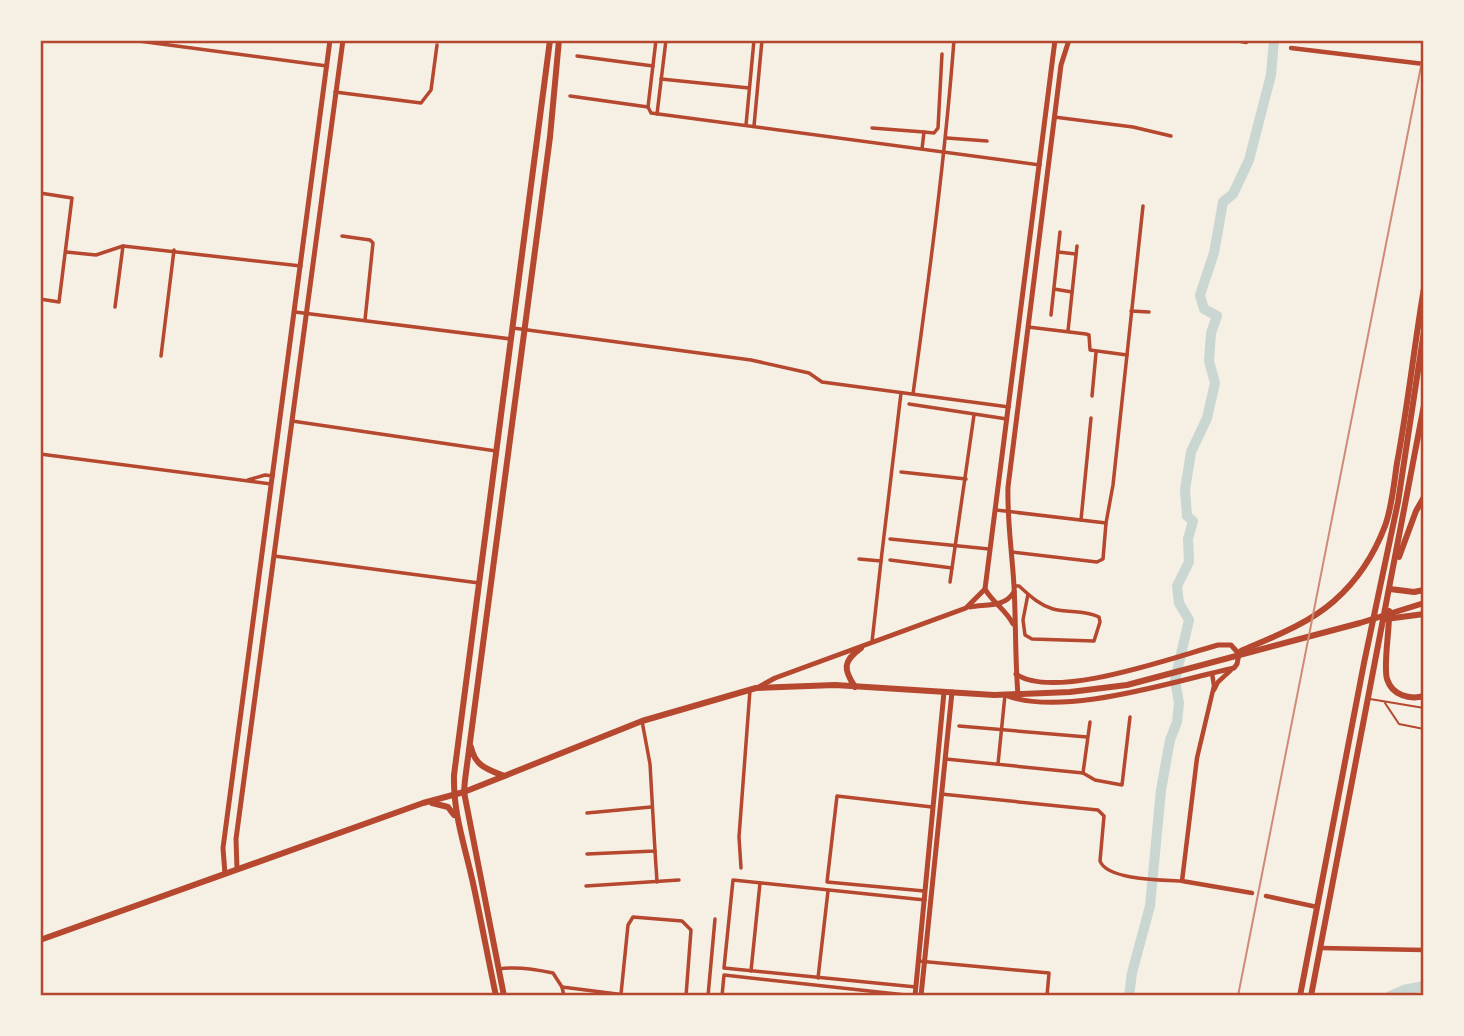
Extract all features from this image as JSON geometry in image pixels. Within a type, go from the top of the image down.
[{"type":"main road","points":[[225,874],[223,848],[330,40]]},
{"type":"main road","points":[[237,869],[236,839],[342,40]]},
{"type":"main road","points":[[459,831],[454,795],[550,40]]},
{"type":"main road","points":[[504,996],[464,792],[552,123],[559,40]]},
{"type":"main road","points":[[967,608],[985,589],[1055,40]]},
{"type":"main road","points":[[1018,695],[1008,511],[1009,480],[1062,59],[1069,40]]},
{"type":"main road","points":[[1223,659],[1316,614],[1348,587],[1376,547],[1390,506],[1423,292]]},
{"type":"main road","points":[[1022,305],[1031,306]]},
{"type":"main road","points":[[1300,996],[1409,437],[1424,331]]},
{"type":"main road","points":[[511,339],[523,341]]},
{"type":"main road","points":[[1311,996],[1374,665],[1386,621],[1391,578],[1424,405]]},
{"type":"main road","points":[[1391,578],[1416,511],[1424,497]]},
{"type":"main road","points":[[985,589],[1014,626]]},
{"type":"main road","points":[[40,940],[423,803],[464,792],[642,722],[753,689],[775,678],[967,608],[997,605],[1011,597],[1014,589]]},
{"type":"main road","points":[[1389,592],[1424,590]]},
{"type":"main road","points":[[753,689],[818,685],[1018,695],[1127,685],[1360,623],[1424,601]]},
{"type":"main road","points":[[1360,623],[1424,612]]},
{"type":"main road","points":[[1386,621],[1424,612]]},
{"type":"main road","points":[[1386,621],[1387,680],[1394,690],[1411,698],[1424,696]]},
{"type":"main road","points":[[1005,695],[1019,701],[1064,701],[1150,690],[1234,668],[1239,654],[1231,645],[1218,645],[1111,676],[1070,681],[1032,682],[1016,674]]},
{"type":"main road","points":[[855,687],[846,668],[849,657],[860,649]]},
{"type":"main road","points":[[1364,663],[1374,665]]},
{"type":"main road","points":[[915,996],[941,794],[948,692]]},
{"type":"main road","points":[[921,996],[925,891],[948,692]]},
{"type":"main road","points":[[470,743],[477,763],[484,769],[504,776]]},
{"type":"main road","points":[[423,803],[438,803],[453,812],[473,881],[496,996]]},
{"type":"main road","points":[[1335,808],[1340,812],[1347,808]]},
{"type":"main road","points":[[1333,819],[1339,817],[1344,822]]},
{"type":"street","points":[[131,40],[327,66]]},
{"type":"street","points":[[656,40],[649,113],[1040,165]]},
{"type":"street","points":[[657,114],[666,40]]},
{"type":"street","points":[[746,125],[754,40]]},
{"type":"street","points":[[754,126],[762,40]]},
{"type":"street","points":[[913,394],[943,152],[947,138],[954,40]]},
{"type":"street","points":[[1237,40],[1245,42]]},
{"type":"street","points":[[335,92],[421,103],[431,90],[437,45]]},
{"type":"street","points":[[1291,48],[1424,64]]},
{"type":"street","points":[[872,128],[934,133],[938,128],[942,54]]},
{"type":"street","points":[[577,56],[653,66]]},
{"type":"street","points":[[661,79],[758,85]]},
{"type":"street","points":[[570,96],[648,107]]},
{"type":"street","points":[[1055,117],[1133,127],[1171,136]]},
{"type":"street","points":[[922,149],[924,132]]},
{"type":"street","points":[[947,138],[988,141]]},
{"type":"street","points":[[40,193],[72,198],[60,302],[40,299]]},
{"type":"street","points":[[1010,551],[1097,562],[1104,559],[1143,206]]},
{"type":"street","points":[[1051,315],[1060,232]]},
{"type":"street","points":[[342,236],[370,240],[373,243],[365,321]]},
{"type":"street","points":[[66,252],[96,255],[123,246],[301,266]]},
{"type":"street","points":[[115,307],[123,246]]},
{"type":"street","points":[[1068,332],[1077,246]]},
{"type":"street","points":[[161,356],[174,250]]},
{"type":"street","points":[[1058,252],[1076,254]]},
{"type":"street","points":[[1054,289],[1072,292]]},
{"type":"street","points":[[1131,311],[1149,312]]},
{"type":"street","points":[[295,312],[511,339]]},
{"type":"street","points":[[1028,327],[1089,335],[1089,347],[1096,353],[1127,355]]},
{"type":"street","points":[[513,328],[751,360],[810,373],[822,382],[1009,407]]},
{"type":"street","points":[[919,349],[925,351]]},
{"type":"street","points":[[1092,396],[1096,353]]},
{"type":"street","points":[[872,644],[901,393]]},
{"type":"street","points":[[909,404],[1007,419]]},
{"type":"street","points":[[950,582],[974,415]]},
{"type":"street","points":[[1081,520],[1091,418]]},
{"type":"street","points":[[292,421],[496,451]]},
{"type":"street","points":[[40,454],[272,484]]},
{"type":"street","points":[[901,472],[966,479]]},
{"type":"street","points":[[246,480],[265,475],[273,476]]},
{"type":"street","points":[[996,510],[1106,523]]},
{"type":"street","points":[[890,539],[991,549]]},
{"type":"street","points":[[274,556],[479,583]]},
{"type":"street","points":[[859,559],[881,561]]},
{"type":"street","points":[[890,560],[952,568]]},
{"type":"street","points":[[1014,589],[1019,586],[1052,609],[1099,617],[1094,641],[1032,639],[1025,635],[1023,620],[1028,594]]},
{"type":"street","points":[[1212,694],[1218,682],[1234,668]]},
{"type":"street","points":[[1182,881],[1196,758],[1214,683],[1209,674]]},
{"type":"street","points":[[741,868],[739,837],[753,689]]},
{"type":"street","points":[[998,764],[1005,695]]},
{"type":"street","points":[[944,759],[1083,773],[1095,780],[1122,785],[1130,717]]},
{"type":"street","points":[[642,722],[650,764],[657,882]]},
{"type":"street","points":[[1083,773],[1090,722]]},
{"type":"street","points":[[958,726],[1087,737]]},
{"type":"street","points":[[941,794],[1098,810],[1104,816],[1100,861],[1102,867],[1115,874],[1182,881],[1252,893]]},
{"type":"street","points":[[925,891],[827,882],[836,796],[934,808]]},
{"type":"street","points":[[587,813],[652,806]]},
{"type":"street","points":[[587,854],[655,851]]},
{"type":"street","points":[[586,886],[679,880]]},
{"type":"street","points":[[916,987],[724,968],[730,905],[733,880],[925,900]]},
{"type":"street","points":[[751,971],[760,883]]},
{"type":"street","points":[[818,978],[828,891]]},
{"type":"street","points":[[1266,896],[1317,907]]},
{"type":"street","points":[[621,994],[628,925],[633,917],[682,922],[691,930],[686,996]]},
{"type":"street","points":[[708,996],[715,919]]},
{"type":"street","points":[[1320,948],[1424,950]]},
{"type":"street","points":[[921,961],[1049,973],[1047,996]]},
{"type":"street","points":[[499,969],[511,967],[552,974],[562,987],[564,996]]},
{"type":"street","points":[[722,996],[724,975],[915,996]]},
{"type":"street","points":[[562,987],[633,996]]},
{"type":"lane","points":[[1368,699],[1424,709]]},
{"type":"lane","points":[[1384,702],[1399,724],[1424,729]]},
{"type":"waterway","points":[[1129,996],[1132,973],[1150,906],[1161,790],[1170,740],[1177,722],[1179,703],[1175,680],[1189,620],[1179,603],[1177,586],[1189,562],[1188,539],[1193,521],[1187,516],[1185,490],[1191,452],[1207,418],[1215,383],[1209,361],[1211,333],[1217,316],[1204,309],[1200,295],[1214,253],[1223,202],[1233,194],[1249,160],[1271,75],[1274,40]]},
{"type":"waterway","points":[[1390,996],[1424,986]]},
{"type":"railway","points":[[1238,996],[1424,51]]}]
